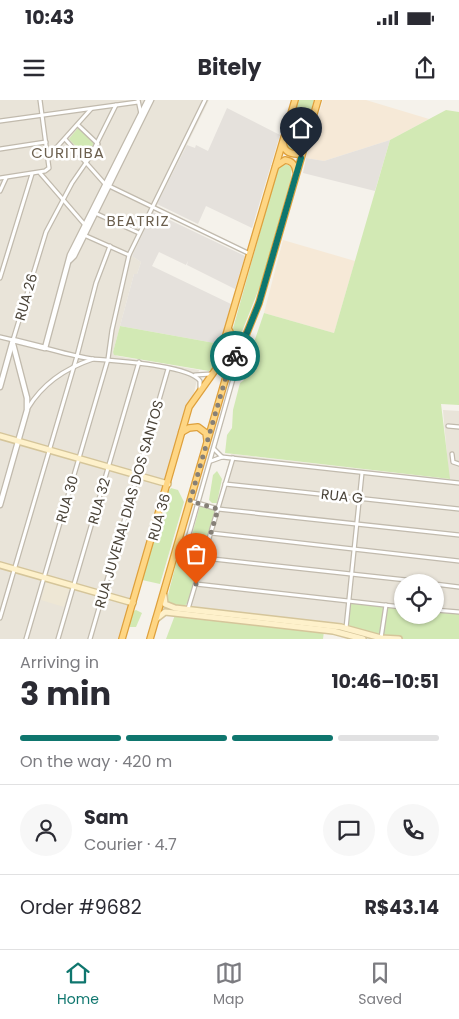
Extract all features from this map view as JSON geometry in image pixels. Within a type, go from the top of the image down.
[{"type":"highway","points":[[214,373],[251,254],[295,100]]},
{"type":"highway","points":[[150,639],[228,370],[247,334],[259,303],[318,100]]},
{"type":"highway","points":[[283,138],[285,149],[291,154],[297,154],[305,144]]},
{"type":"highway","points":[[275,168],[281,161],[289,161],[295,165],[297,173]]},
{"type":"highway","points":[[228,328],[234,340],[241,339],[247,334]]},
{"type":"highway","points":[[226,334],[229,356],[228,370]]},
{"type":"highway","name":"RUA 36","points":[[122,639],[189,407],[214,373]]},
{"type":"highway","points":[[182,432],[198,426],[206,433],[207,442]]},
{"type":"main road","points":[[0,436],[168,484]]},
{"type":"main road","points":[[0,565],[133,602]]},
{"type":"main road","points":[[164,591],[165,604],[169,607],[346,628],[381,638],[400,639]]},
{"type":"main road","points":[[155,620],[165,612],[333,631],[363,639]]},
{"type":"street","points":[[0,178],[32,174],[45,171],[48,168],[40,100]]},
{"type":"street","points":[[45,348],[70,260],[85,226],[150,100]]},
{"type":"street","name":"RUA 30","points":[[26,639],[108,359],[112,330],[129,255],[138,233],[205,100]]},
{"type":"street","points":[[0,121],[138,101],[143,114]]},
{"type":"street","name":"RUA 26","points":[[0,387],[41,248],[58,208],[98,144],[116,105]]},
{"type":"street","points":[[48,157],[91,108]]},
{"type":"street","points":[[78,125],[98,144]]},
{"type":"street","points":[[65,139],[86,164],[107,184],[251,254]]},
{"type":"street","points":[[0,149],[46,142]]},
{"type":"street","points":[[39,172],[85,226]]},
{"type":"street","points":[[0,278],[32,174]]},
{"type":"street","points":[[0,191],[6,177]]},
{"type":"street","points":[[70,260],[95,213],[107,184]]},
{"type":"street","points":[[95,213],[138,233]]},
{"type":"street","points":[[84,235],[129,255]]},
{"type":"street","points":[[0,618],[74,368],[96,284],[110,246]]},
{"type":"street","points":[[0,337],[94,359],[139,362],[205,376],[214,373]]},
{"type":"street","points":[[0,505],[27,410],[27,398],[13,341]]},
{"type":"street","points":[[27,410],[46,383],[94,359]]},
{"type":"street","name":"RUA 32","points":[[58,639],[139,362]]},
{"type":"street","name":"RUA JUVENAL DIAS DOS SANTOS","points":[[90,639],[168,369]]},
{"type":"street","points":[[175,550],[184,552],[235,372]]},
{"type":"street","points":[[194,374],[201,385],[196,395]]},
{"type":"street","points":[[448,426],[459,427]]},
{"type":"street","points":[[214,449],[222,457]]},
{"type":"street","points":[[452,454],[453,462],[459,464]]},
{"type":"street","points":[[211,461],[222,457],[459,483]]},
{"type":"street","points":[[188,610],[233,458]]},
{"type":"street","points":[[346,628],[362,473]]},
{"type":"street","name":"RUA G","points":[[225,484],[459,509]]},
{"type":"street","points":[[190,501],[218,509],[459,535]]},
{"type":"street","points":[[211,533],[459,561]]},
{"type":"street","points":[[204,558],[394,579]]},
{"type":"street","points":[[196,584],[394,606]]},
{"type":"street","points":[[444,585],[459,586]]},
{"type":"street","points":[[381,638],[386,605]]},
{"type":"street","points":[[444,611],[459,612]]},
{"type":"shaded area","points":[[0,100],[209,100],[132,256],[141,262],[137,274],[134,274],[113,352],[117,356],[199,370],[194,393],[119,639],[0,639]]},
{"type":"shaded area","points":[[323,100],[366,100],[429,119],[390,140],[324,161],[306,158]]},
{"type":"shaded area","points":[[227,108],[280,135],[252,228],[206,206],[198,224],[157,204],[187,145],[195,148],[196,145],[208,151]]},
{"type":"shaded area","points":[[390,140],[375,191],[303,173],[306,158],[324,161]]},
{"type":"shaded area","points":[[153,212],[245,256],[235,289],[187,265],[188,261],[186,265],[159,252],[152,266],[231,304],[220,344],[120,326],[134,274],[137,274],[141,262],[132,256]]},
{"type":"shaded area","points":[[283,240],[355,261],[334,333],[264,313]]},
{"type":"shaded area","points":[[443,410],[459,411],[459,639],[358,639],[324,631],[185,618],[231,454],[449,479]]},
{"type":"shaded area","points":[[47,580],[70,587],[64,607],[41,600]]},
{"type":"green space","points":[[299,100],[314,100],[299,148],[293,151],[287,147],[286,139]]},
{"type":"green space","points":[[446,110],[459,112],[459,405],[441,404],[450,479],[225,453],[227,435],[232,428],[233,410],[240,383],[244,380],[244,374],[249,371],[252,365],[252,348],[264,313],[334,333],[390,140]]},
{"type":"green space","points":[[78,128],[94,143],[86,157],[69,139]]},
{"type":"green space","points":[[283,164],[292,166],[291,178],[262,281],[241,334],[235,336],[232,332],[278,168]]},
{"type":"green space","points":[[120,326],[220,344],[213,369],[209,371],[114,355],[113,352]]},
{"type":"green space","points":[[217,471],[222,479],[217,503],[212,503],[209,500],[213,475]]},
{"type":"green space","points":[[171,488],[178,490],[184,502],[160,584],[142,580],[167,493]]},
{"type":"green space","points":[[200,506],[215,509],[204,553],[188,549]]},
{"type":"green space","points":[[184,557],[201,559],[188,602],[184,607],[170,606],[167,599],[177,560]]},
{"type":"green space","points":[[351,602],[394,606],[394,624],[444,624],[444,612],[459,614],[459,639],[387,639],[348,625]]},
{"type":"green space","points":[[136,610],[142,613],[136,627],[130,627],[128,624],[130,613]]},
{"type":"green space","points":[[175,615],[184,615],[185,618],[324,631],[323,639],[166,639]]},
{"type":"way so far","points":[[196,584],[218,509],[190,501],[228,370],[235,356]]},
{"type":"district","name":"CURITIBA","points":[[68,152]]},
{"type":"district","name":"BEATRIZ","points":[[138,220]]},
{"type":"route","points":[[235,356],[244,340],[259,303],[301,158]]}]
